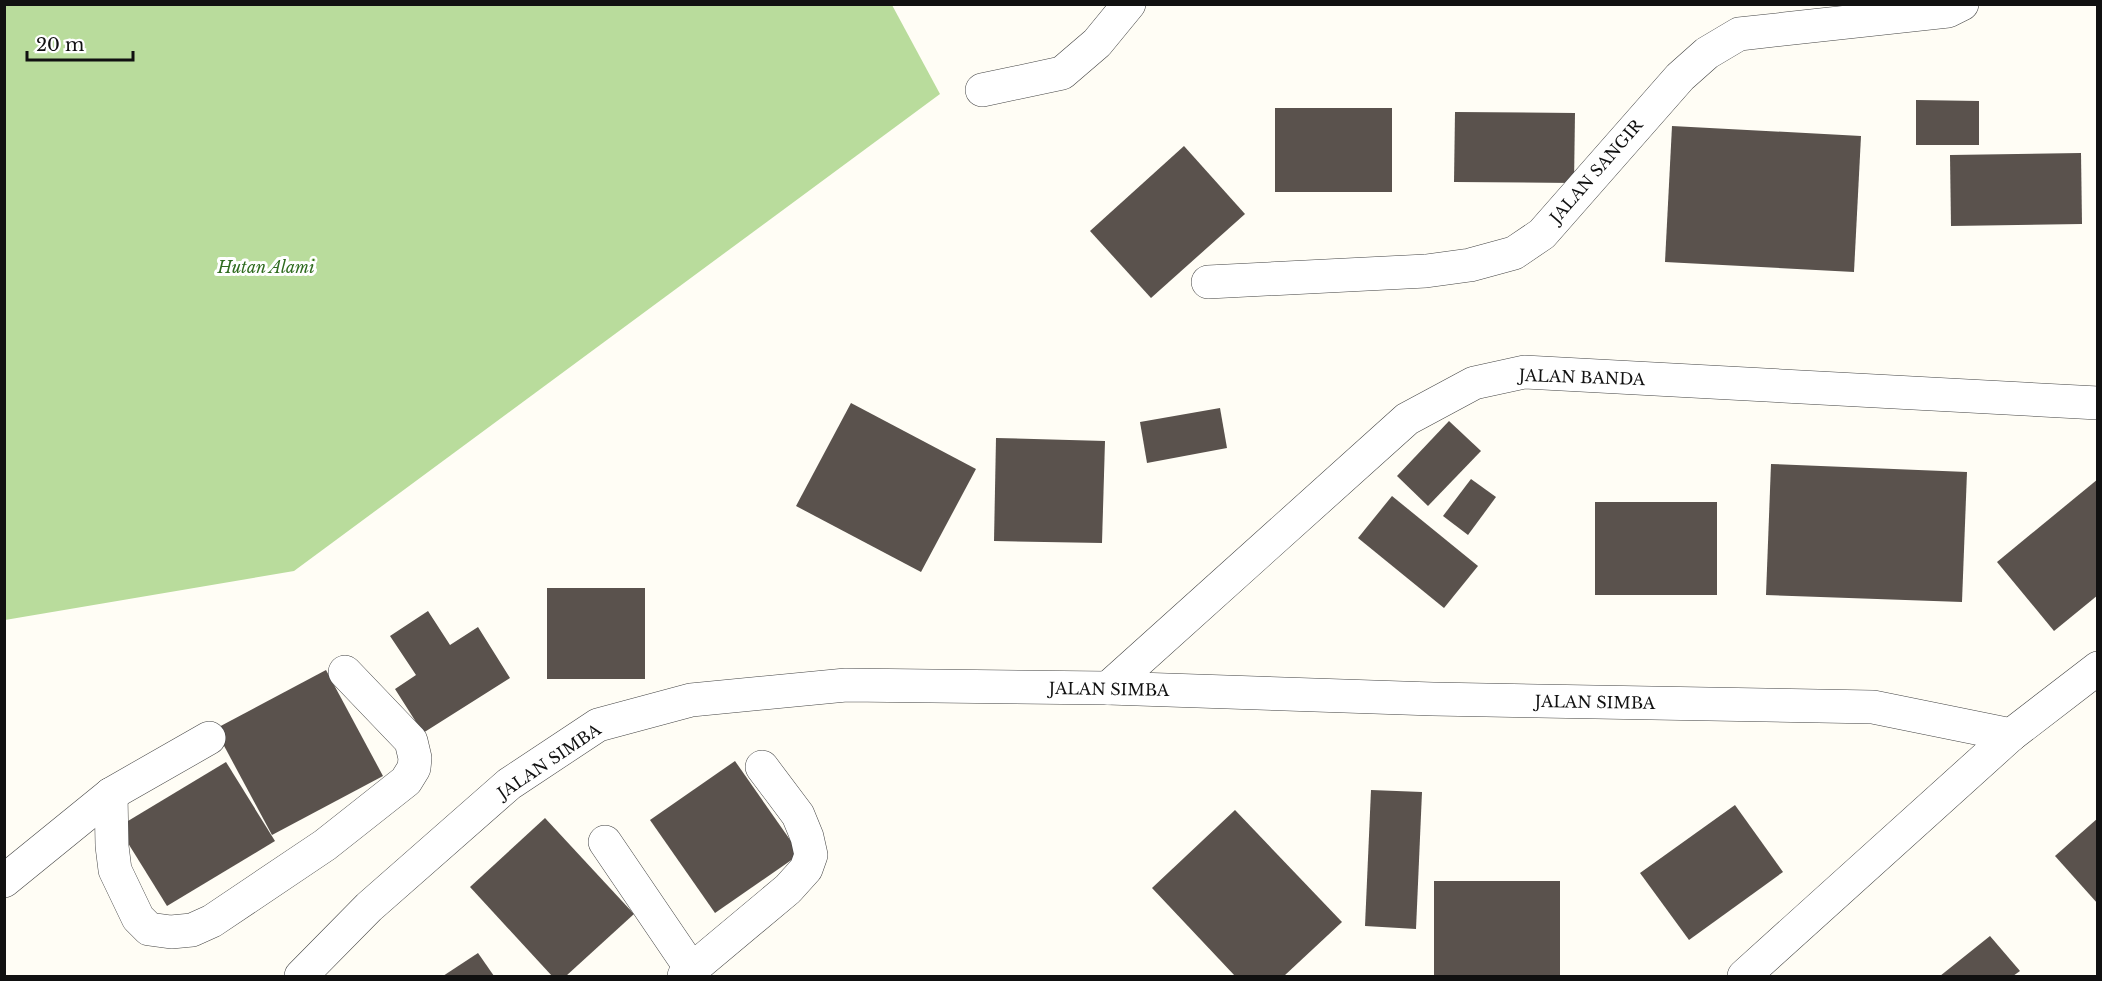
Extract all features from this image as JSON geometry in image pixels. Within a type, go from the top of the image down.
[{"type":"street","points":[[982,90],[1062,73],[1097,43],[1129,4]]},
{"type":"street","name":"JALAN SANGIR","points":[[1208,282],[1426,271],[1470,265],[1514,253],[1542,234],[1680,77],[1707,53],[1740,34],[1948,11],[1962,4]]},
{"type":"street","name":"JALAN BANDA","points":[[1108,688],[1407,419],[1474,383],[1524,372],[2097,403]]},
{"type":"street","points":[[1744,976],[2012,735],[2097,668]]},
{"type":"street","points":[[111,794],[112,846],[116,870],[138,918],[149,929],[171,932],[192,930],[212,921],[324,845],[406,781],[414,768],[415,758],[411,741],[345,672]]},
{"type":"street","name":"JALAN SIMBA","points":[[301,976],[369,907],[509,784],[598,725],[692,700],[846,685],[1108,688],[1432,699],[1873,707],[2012,735]]},
{"type":"street","points":[[4,881],[111,794],[209,738]]},
{"type":"street","points":[[605,842],[688,973],[788,889],[806,869],[811,855],[798,815],[762,767]]},
{"type":"green space","name":"Hutan Alami","points":[[5,4],[892,5],[940,94],[294,571],[5,620]]},
{"type":"building","points":[[1916,100],[1979,101],[1979,145],[1916,145]]},
{"type":"building","points":[[1275,108],[1392,108],[1392,192],[1275,192]]},
{"type":"building","points":[[1455,112],[1575,113],[1574,183],[1454,182]]},
{"type":"building","points":[[1672,126],[1861,136],[1854,272],[1665,262]]},
{"type":"building","points":[[1184,146],[1245,214],[1151,298],[1090,231]]},
{"type":"building","points":[[2081,153],[2082,224],[1951,226],[1950,155]]},
{"type":"building","points":[[851,403],[976,469],[921,572],[796,506]]},
{"type":"building","points":[[1220,408],[1227,448],[1147,463],[1140,422]]},
{"type":"building","points":[[1449,421],[1481,451],[1428,506],[1397,476]]},
{"type":"building","points":[[996,438],[1105,441],[1102,543],[994,541]]},
{"type":"building","points":[[1771,464],[1967,472],[1962,602],[1766,595]]},
{"type":"building","points":[[1471,479],[1496,497],[1468,535],[1443,516]]},
{"type":"building","points":[[2098,479],[2098,595],[2054,631],[1997,562]]},
{"type":"building","points":[[1392,496],[1478,566],[1444,608],[1358,538]]},
{"type":"building","points":[[1595,502],[1717,502],[1717,595],[1595,595]]},
{"type":"building","points":[[547,588],[645,588],[645,679],[547,679]]},
{"type":"building","points":[[428,611],[450,645],[478,627],[510,678],[423,733],[395,689],[416,675],[390,636]]},
{"type":"building","points":[[326,670],[383,776],[272,835],[215,729]]},
{"type":"building","points":[[735,761],[800,854],[715,913],[650,820]]},
{"type":"building","points":[[226,762],[275,841],[167,906],[118,827]]},
{"type":"building","points":[[1371,790],[1422,792],[1416,929],[1365,926]]},
{"type":"building","points":[[1735,805],[1783,872],[1689,940],[1640,873]]},
{"type":"building","points":[[1235,810],[1342,922],[1284,976],[1235,976],[1152,888]]},
{"type":"building","points":[[545,818],[634,914],[566,976],[552,976],[470,887]]},
{"type":"building","points":[[2098,818],[2098,904],[2055,856]]},
{"type":"building","points":[[1434,881],[1560,881],[1560,976],[1434,976]]},
{"type":"building","points":[[1990,936],[2020,971],[2013,976],[1940,976]]},
{"type":"building","points":[[478,953],[494,976],[443,976]]}]
